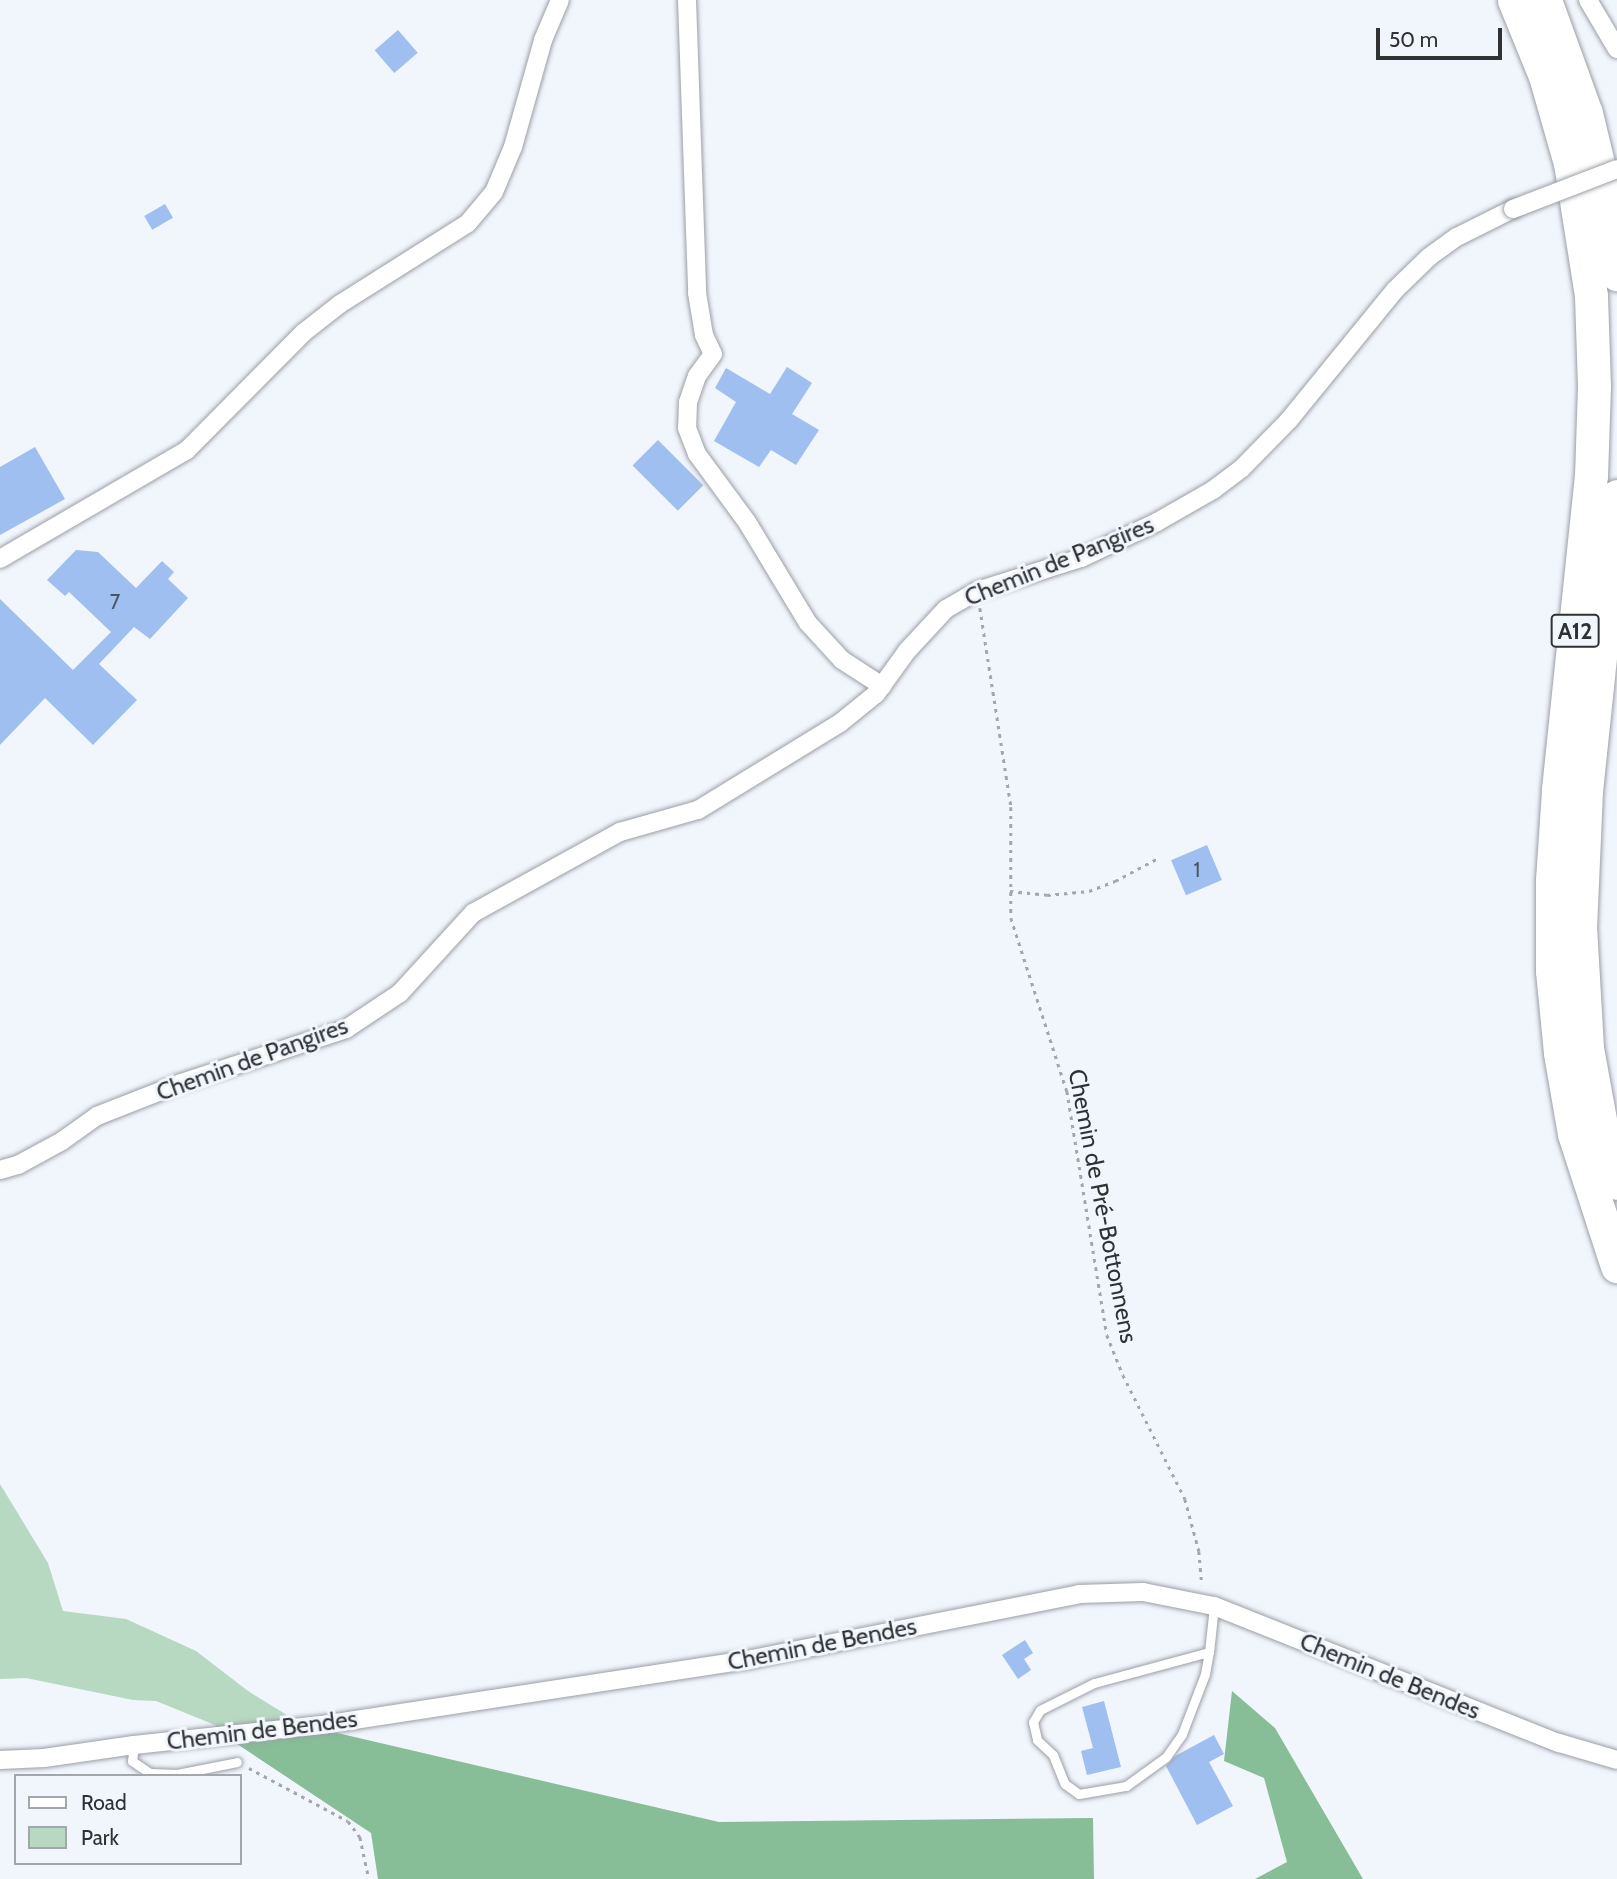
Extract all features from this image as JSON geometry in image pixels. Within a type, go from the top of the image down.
[{"type":"highway","name":"A12","points":[[1514,0],[1545,76],[1570,163],[1591,296],[1594,386],[1591,475],[1555,835],[1552,971],[1560,1053],[1574,1134],[1617,1266]]},
{"type":"highway","points":[[1545,0],[1586,113],[1607,201],[1617,274]]},
{"type":"highway","name":"A12","points":[[1617,496],[1586,791],[1580,926],[1587,1048],[1601,1125],[1617,1182]]},
{"type":"street","points":[[0,559],[187,450],[303,333],[340,304],[468,223],[494,192],[513,147],[542,40],[560,0]]},
{"type":"street","points":[[687,0],[697,293],[704,335],[713,354],[697,376],[688,402],[687,428],[697,453],[747,523],[808,623],[842,660],[881,686]]},
{"type":"street","points":[[1588,0],[1617,49]]},
{"type":"street","name":"Chemin de Pangires","points":[[0,1170],[18,1165],[62,1141],[97,1116],[194,1079],[345,1029],[400,993],[474,913],[620,832],[698,810],[840,723],[881,686],[907,651],[946,609],[977,591],[1081,558],[1157,522],[1213,489],[1242,468],[1289,420],[1395,290],[1429,257],[1457,237],[1513,209],[1617,169]]},
{"type":"street","name":"Chemin de Bendes","points":[[0,1760],[44,1758],[134,1745],[322,1725],[752,1659],[1079,1594],[1143,1592],[1207,1604],[1559,1743],[1617,1760]]},
{"type":"lane","points":[[1207,1604],[1209,1652],[1205,1674],[1182,1734],[1166,1757],[1126,1786],[1079,1794],[1065,1784],[1053,1755],[1037,1740],[1032,1722],[1041,1710],[1094,1683],[1209,1652]]},
{"type":"lane","points":[[134,1745],[132,1761],[150,1773],[177,1774],[237,1762]]},
{"type":"path","name":"Chemin de Pré-Bottonnens","points":[[977,591],[1011,807],[1012,918],[1067,1091],[1107,1335],[1123,1375],[1185,1499],[1203,1573],[1207,1604]]},
{"type":"path","points":[[1010,891],[1047,895],[1089,891],[1115,881],[1160,857]]},
{"type":"path","points":[[237,1762],[348,1821],[360,1837],[369,1879]]},
{"type":"green space","points":[[0,1484],[48,1563],[63,1611],[126,1619],[196,1651],[248,1691],[303,1725],[225,1736],[215,1725],[156,1701],[133,1700],[26,1678],[0,1679]]},
{"type":"green space","points":[[1232,1691],[1275,1728],[1363,1879],[1255,1879],[1287,1862],[1264,1778],[1224,1761]]},
{"type":"green space","points":[[303,1725],[719,1822],[1093,1818],[1094,1879],[378,1879],[371,1833],[225,1736]]},
{"type":"building","points":[[398,30],[418,53],[394,73],[375,50]]},
{"type":"building","points":[[165,204],[173,218],[152,230],[144,216]]},
{"type":"building","points":[[787,367],[812,383],[792,414],[819,430],[796,465],[771,450],[759,467],[714,441],[736,402],[715,388],[726,368],[770,394]]},
{"type":"building","points":[[658,440],[703,485],[678,511],[633,465]]},
{"type":"building","points":[[35,447],[65,499],[0,535],[0,467]]},
{"type":"building","points":[[76,550],[98,552],[136,588],[162,561],[174,572],[168,579],[188,598],[150,639],[134,627],[99,664],[137,700],[93,745],[45,698],[0,745],[0,599],[73,670],[111,632],[69,592],[65,596],[47,580]]},
{"type":"building","points":[[1207,845],[1222,880],[1186,895],[1171,860]]},
{"type":"building","points":[[1025,1640],[1033,1653],[1024,1659],[1031,1670],[1018,1679],[1002,1655]]},
{"type":"building","points":[[1104,1701],[1121,1767],[1087,1775],[1081,1751],[1093,1748],[1082,1707]]},
{"type":"building","points":[[1214,1735],[1224,1754],[1209,1762],[1233,1806],[1197,1825],[1166,1766],[1175,1756]]}]
